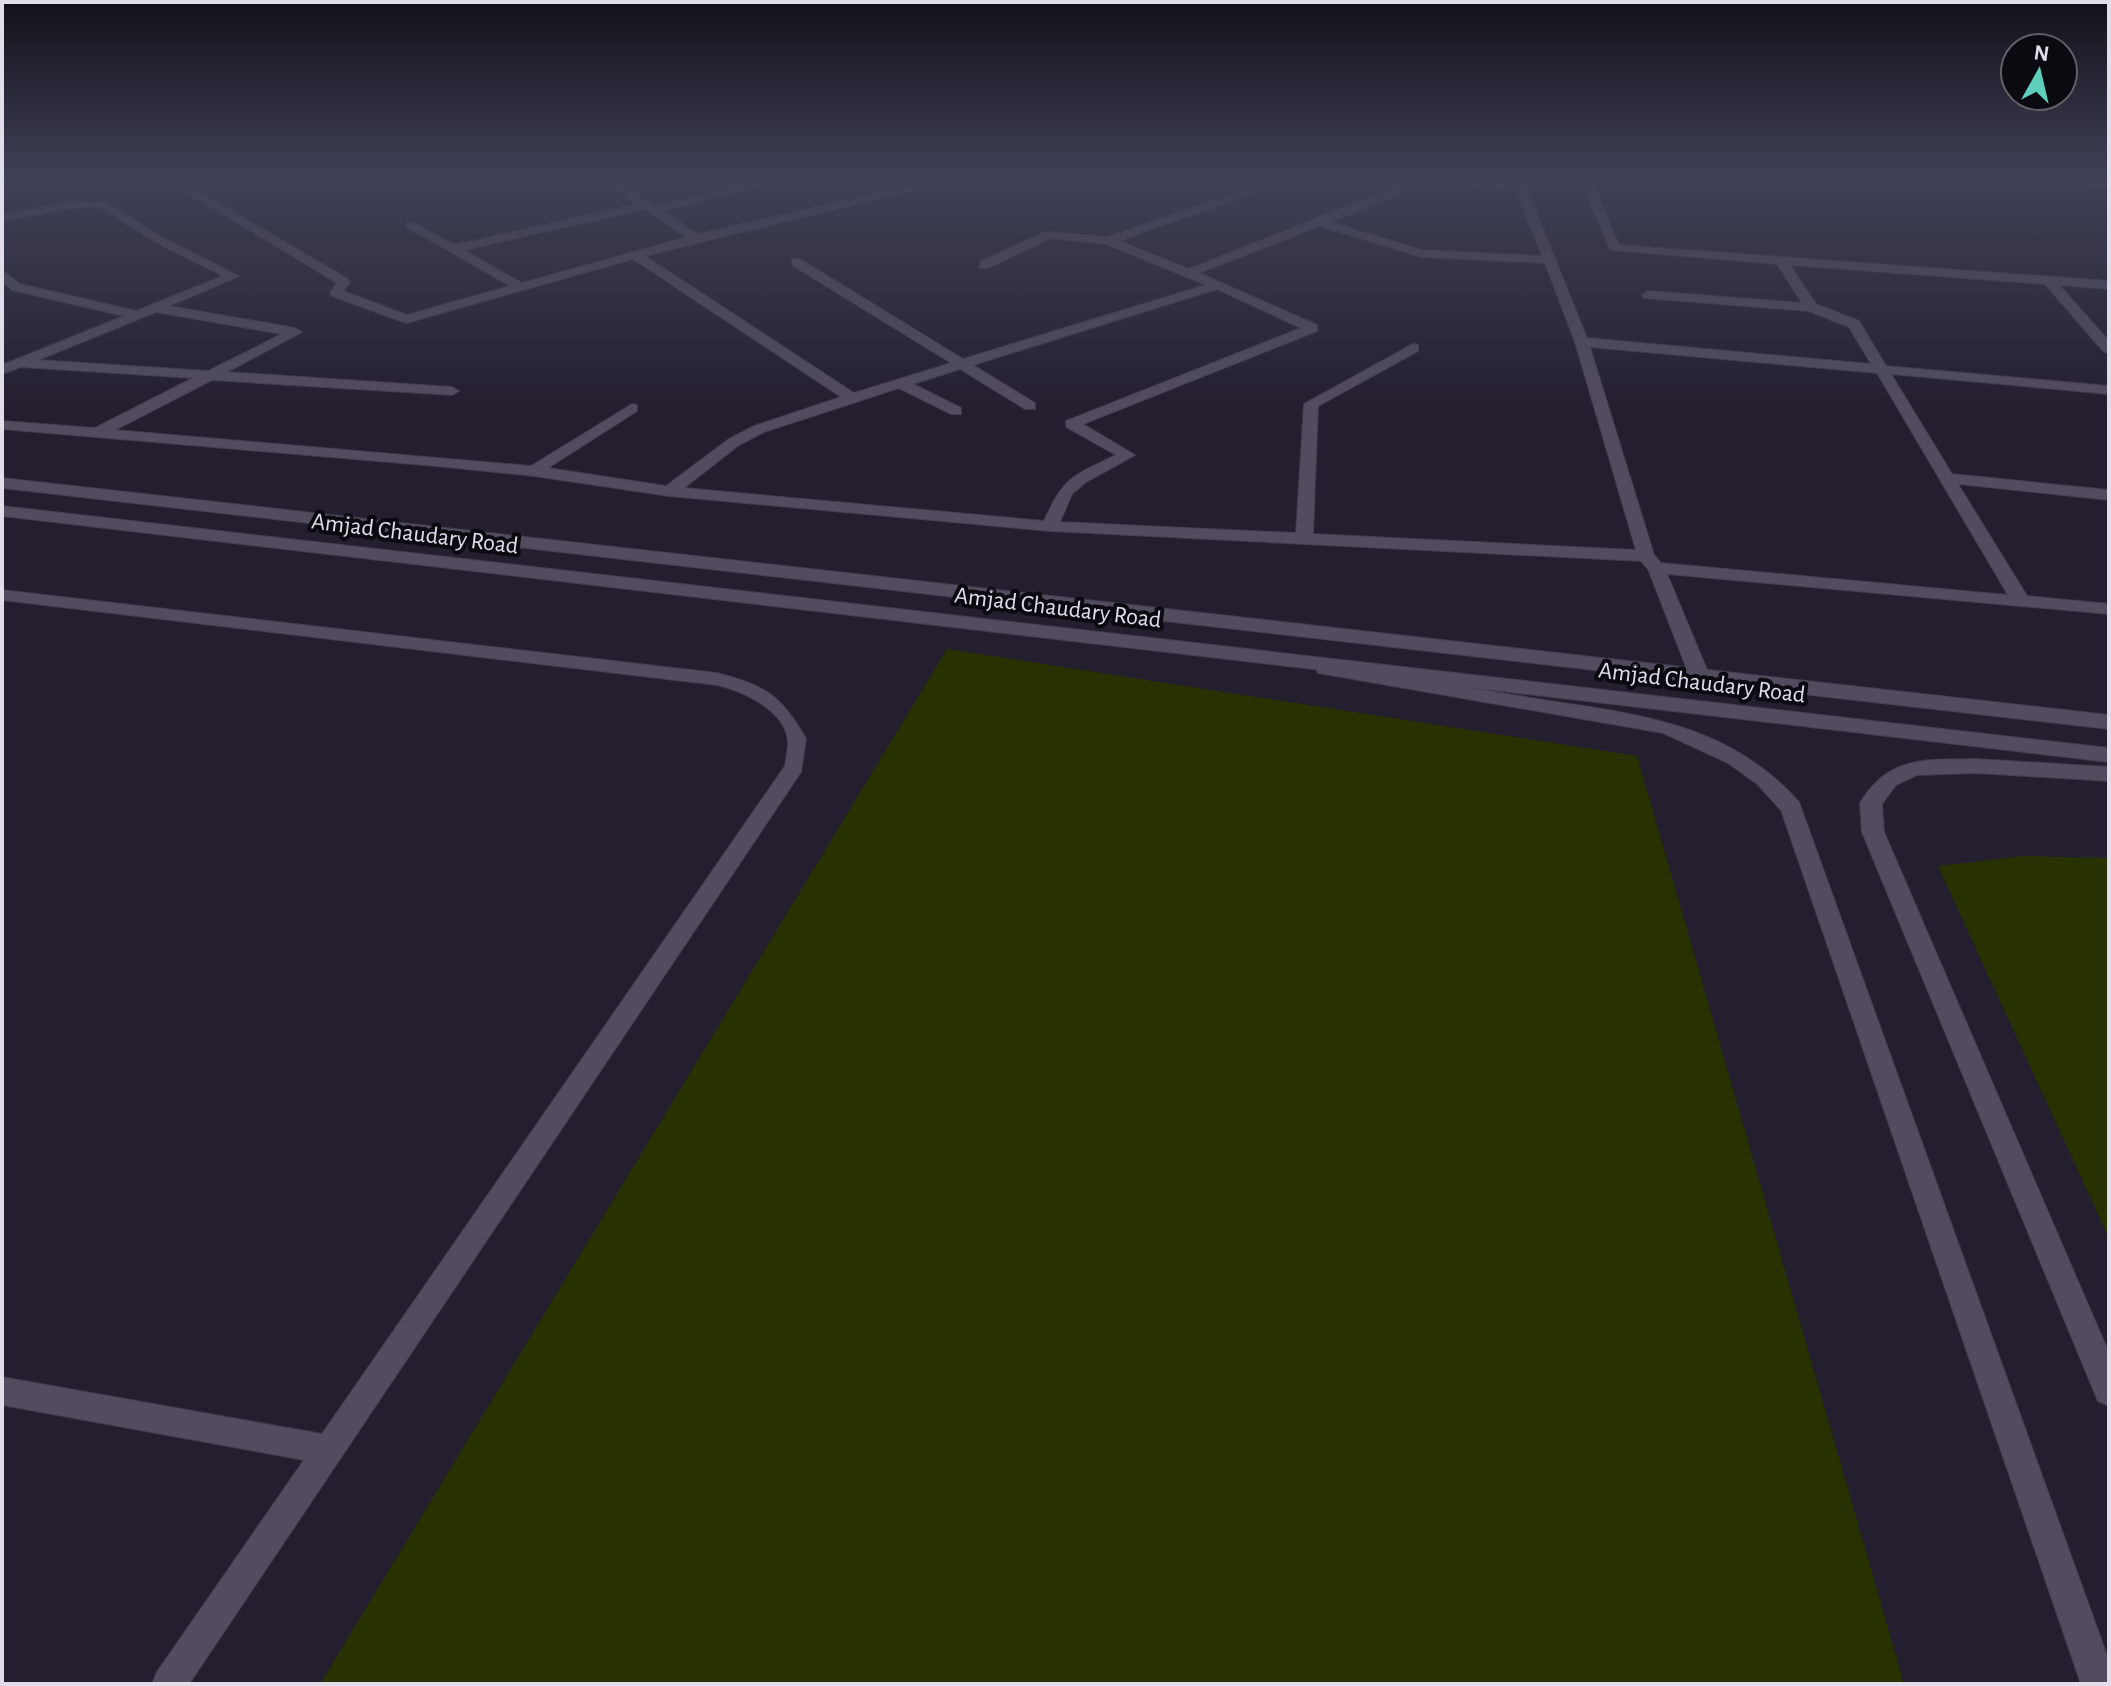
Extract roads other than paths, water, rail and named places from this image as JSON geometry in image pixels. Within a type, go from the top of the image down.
[{"type":"street","points":[[2,370],[233,276],[191,256]]},
{"type":"street","points":[[300,256],[344,282],[336,293],[406,319],[633,256]]},
{"type":"street","points":[[465,256],[521,287]]},
{"type":"street","points":[[636,256],[852,398]]},
{"type":"street","points":[[984,265],[1004,256]]},
{"type":"street","points":[[1050,526],[1065,492],[1080,479],[1127,455],[1071,424],[1312,328],[1145,256]]},
{"type":"street","points":[[1189,273],[1233,256]]},
{"type":"street","points":[[1470,256],[1548,260]]},
{"type":"street","points":[[1546,256],[1582,342],[1651,562],[1700,677]]},
{"type":"street","points":[[1730,256],[2109,285]]},
{"type":"street","points":[[1780,259],[1811,307]]},
{"type":"street","points":[[796,262],[1030,406]]},
{"type":"street","points":[[2,274],[16,287],[136,315]]},
{"type":"street","points":[[2048,280],[2109,349]]},
{"type":"street","points":[[669,491],[734,442],[759,429],[1218,285]]},
{"type":"street","points":[[2,292],[16,287]]},
{"type":"street","points":[[1648,295],[1811,307],[1854,324],[2021,601]]},
{"type":"street","points":[[101,431],[207,374],[295,332],[156,308]]},
{"type":"street","points":[[1582,342],[2109,390]]},
{"type":"street","points":[[1304,538],[1311,404],[1413,348]]},
{"type":"street","points":[[19,363],[452,391]]},
{"type":"street","points":[[900,383],[956,411]]},
{"type":"street","points":[[534,471],[632,408]]},
{"type":"street","points":[[2,425],[101,431],[534,471],[669,491],[1050,526],[1304,538],[1651,562],[2109,609]]},
{"type":"street","points":[[1947,478],[2109,495]]},
{"type":"street","name":"Amjad Chaudary Road","points":[[2,483],[2109,722]]},
{"type":"street","name":"Amjad Chaudary Road","points":[[2,511],[2109,755]]},
{"type":"street","points":[[1219,651],[1666,727],[1712,742],[1747,763],[1774,786],[1791,807],[2099,1684]]},
{"type":"street","points":[[2109,774],[1976,766],[1914,768],[1889,780],[1871,803],[1873,832],[2109,1390]]},
{"type":"lane","points":[[2,595],[717,679],[750,687],[770,698],[797,739],[794,767],[169,1684]]},
{"type":"lane","points":[[2,1391],[328,1450]]}]
